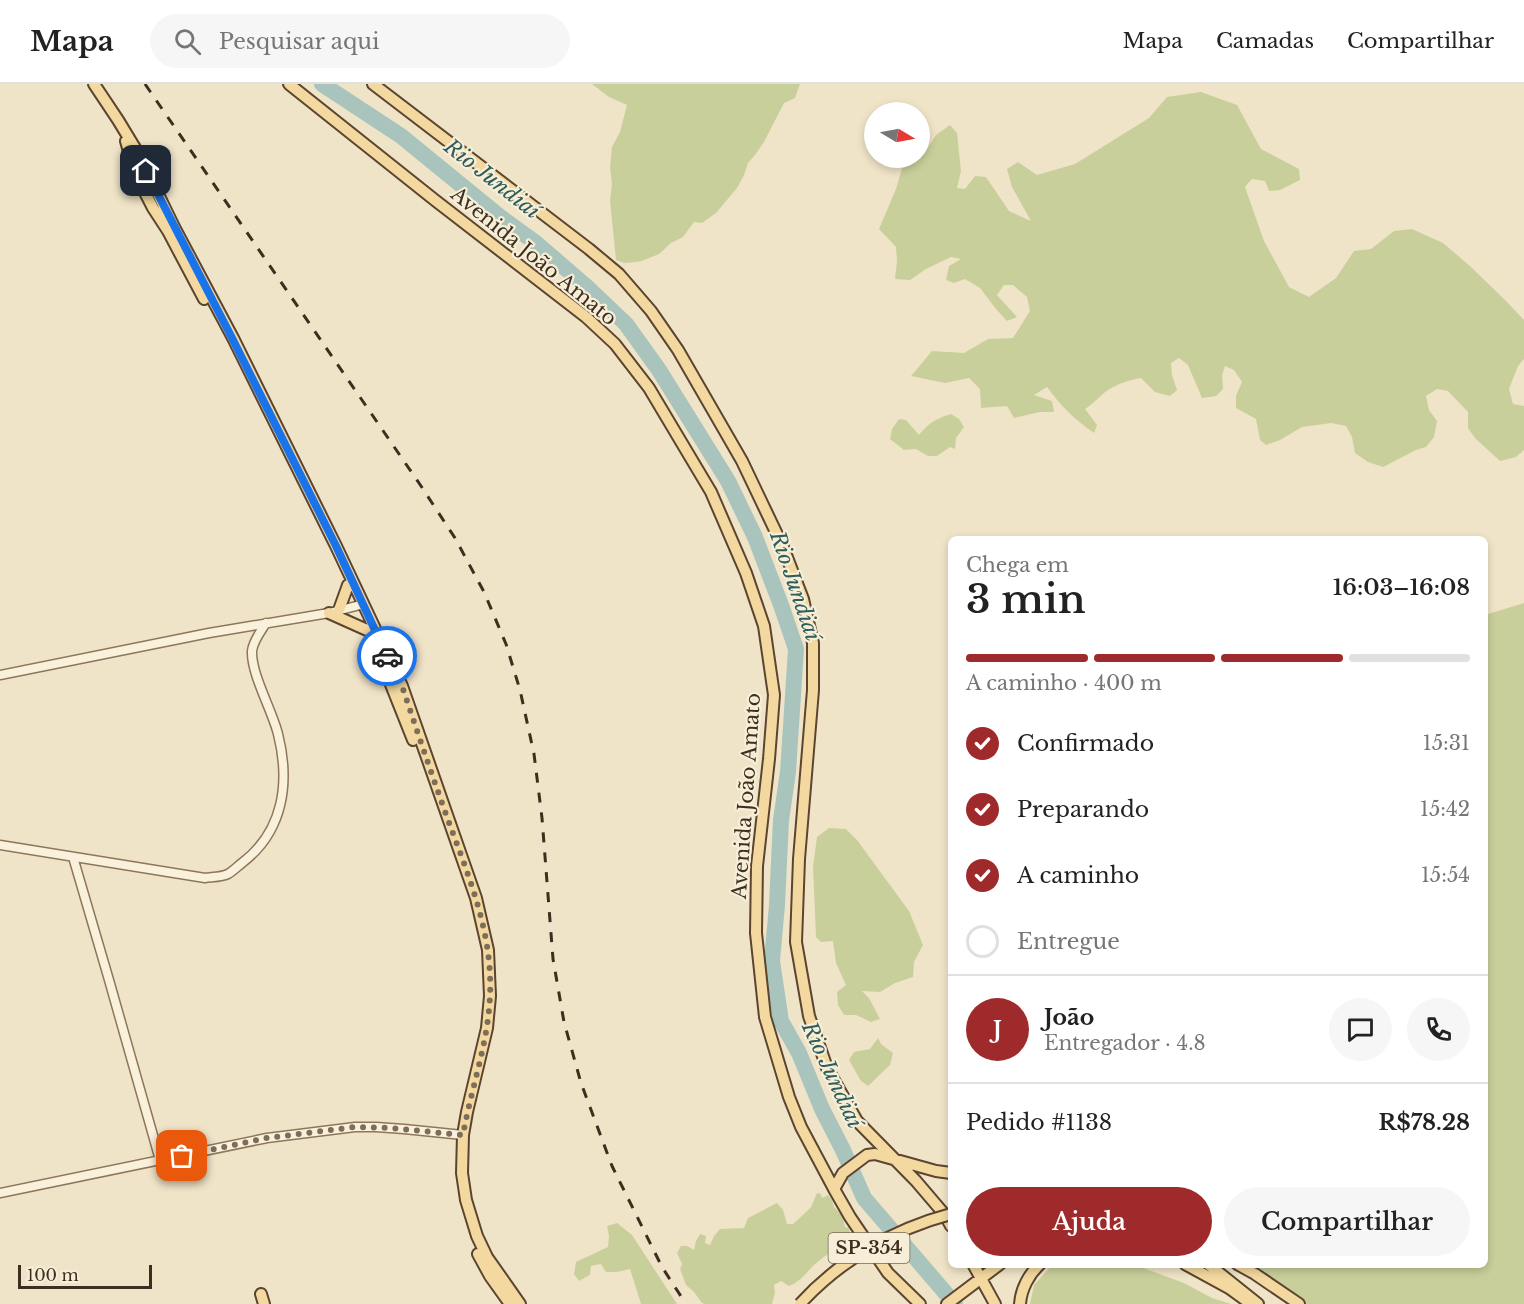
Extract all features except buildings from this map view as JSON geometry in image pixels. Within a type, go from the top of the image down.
[{"type":"main road","points":[[94,84],[138,153],[336,546],[360,605],[367,630],[392,686],[470,895],[479,932],[484,975],[481,1028],[463,1106],[456,1171],[459,1198],[470,1235],[490,1276],[510,1304]]},
{"type":"main road","name":"Avenida João Amato","points":[[289,84],[586,317],[615,344],[649,388],[711,492],[746,573],[764,626],[774,695],[757,866],[756,933],[765,1017],[789,1097],[801,1127],[834,1189],[888,1273],[920,1304]]},
{"type":"main road","name":"Avenida João Amato","points":[[373,84],[619,274],[651,311],[678,350],[742,461],[783,547],[803,599],[813,643],[813,690],[799,859],[796,942],[809,1016],[827,1068],[857,1121],[916,1181],[948,1220]]},
{"type":"main road","points":[[118,120],[135,173],[233,353],[348,585],[402,686],[476,898],[489,950],[490,996],[487,1028],[460,1135],[462,1173],[466,1200],[477,1236],[487,1257],[520,1304]]},
{"type":"main road","points":[[348,585],[334,612],[367,630]]},
{"type":"main road","points":[[834,1189],[843,1173],[867,1155],[875,1154],[948,1173]]},
{"type":"main road","name":"SP-354","points":[[800,1304],[831,1274],[863,1252],[902,1231],[948,1215]]},
{"type":"main road","points":[[976,1268],[995,1304]]},
{"type":"main road","points":[[946,1304],[995,1268]]},
{"type":"main road","points":[[1020,1304],[1020,1298],[1030,1274],[1036,1268]]},
{"type":"main road","points":[[1192,1268],[1229,1288],[1251,1304]]},
{"type":"main road","points":[[1213,1268],[1258,1304]]},
{"type":"main road","points":[[1244,1268],[1299,1304]]},
{"type":"main road","points":[[1248,1268],[1255,1274]]},
{"type":"street","points":[[0,675],[163,642],[334,612],[360,605]]},
{"type":"street","points":[[0,845],[205,878],[227,874],[254,854],[270,833],[284,789],[284,770],[278,735],[253,664],[252,648],[266,623]]},
{"type":"street","points":[[73,857],[160,1160]]},
{"type":"street","points":[[0,1192],[267,1138],[355,1127],[376,1126],[460,1135]]},
{"type":"green space","points":[[592,84],[800,84],[795,98],[784,103],[764,142],[748,163],[737,188],[716,213],[702,223],[694,222],[683,237],[671,243],[659,254],[642,261],[624,263],[616,260],[610,201],[612,184],[610,167],[612,147],[620,132],[627,105],[609,97]]},
{"type":"green space","points":[[1201,92],[1237,105],[1261,149],[1299,169],[1300,180],[1280,190],[1269,191],[1265,181],[1252,179],[1245,187],[1264,241],[1289,287],[1309,297],[1336,278],[1354,251],[1371,249],[1394,231],[1412,229],[1443,243],[1505,300],[1524,320],[1524,359],[1518,366],[1509,389],[1513,404],[1524,406],[1524,450],[1516,457],[1500,461],[1475,438],[1468,428],[1468,412],[1448,391],[1437,389],[1426,396],[1429,410],[1437,421],[1434,437],[1426,447],[1383,467],[1368,462],[1355,453],[1352,437],[1346,426],[1331,423],[1302,427],[1266,445],[1260,440],[1256,419],[1236,408],[1236,396],[1242,382],[1234,370],[1225,366],[1222,375],[1223,389],[1216,396],[1202,398],[1188,365],[1179,358],[1171,363],[1177,390],[1170,396],[1155,392],[1141,378],[1112,388],[1085,409],[1097,425],[1094,433],[1068,412],[1047,387],[1034,395],[1052,401],[1054,412],[1040,412],[1014,418],[1007,406],[981,408],[980,389],[969,378],[945,383],[911,376],[932,351],[964,353],[988,339],[1013,338],[1030,311],[1027,297],[1013,285],[1004,285],[997,295],[1017,317],[1007,321],[980,288],[965,279],[954,283],[946,280],[949,266],[961,259],[951,257],[910,280],[895,279],[896,247],[879,229],[902,168],[930,168],[930,144],[936,135],[950,125],[957,133],[961,171],[957,188],[965,189],[975,176],[986,177],[1009,211],[1031,221],[1012,187],[1007,169],[1018,162],[1037,175],[1075,164],[1149,118],[1167,97]]},
{"type":"green space","points":[[951,414],[959,419],[964,427],[956,438],[955,449],[950,447],[937,456],[928,456],[916,449],[904,450],[890,439],[892,429],[899,419],[906,420],[919,435],[933,422]]},
{"type":"green space","points":[[1524,603],[1524,1304],[1307,1304],[1257,1268],[1488,1268],[1488,614]]},
{"type":"green space","points":[[829,828],[846,829],[857,840],[909,911],[923,945],[914,962],[913,977],[895,983],[880,992],[862,991],[869,998],[880,1019],[871,1022],[856,1015],[844,1015],[838,1005],[837,992],[846,985],[836,963],[833,941],[821,942],[816,937],[813,867],[817,837]]},
{"type":"green space","points":[[878,1038],[881,1044],[893,1053],[890,1065],[868,1086],[861,1081],[849,1060],[854,1052],[870,1049]]},
{"type":"green space","points":[[817,1193],[821,1194],[822,1198],[828,1195],[832,1200],[834,1207],[842,1215],[845,1227],[849,1228],[851,1238],[815,1264],[796,1282],[789,1286],[781,1281],[774,1285],[775,1293],[772,1304],[705,1304],[686,1285],[680,1269],[682,1264],[677,1253],[681,1246],[694,1250],[700,1234],[706,1236],[705,1243],[710,1245],[720,1229],[744,1228],[748,1218],[777,1203],[783,1210],[787,1224],[793,1224],[811,1207]]},
{"type":"green space","points":[[617,1223],[632,1235],[677,1304],[641,1304],[630,1269],[606,1272],[601,1264],[591,1266],[590,1275],[579,1281],[574,1274],[576,1262],[608,1247],[607,1226]]},
{"type":"green space","points":[[1049,1268],[1143,1268],[1231,1304],[1030,1304],[1034,1285]]},
{"type":"waterway","name":"Rio Jundiaí","points":[[322,84],[401,136],[499,216],[536,243],[626,324],[659,370],[728,481],[755,537],[796,649],[788,772],[781,820],[772,961],[781,1021],[799,1053],[822,1109],[864,1198],[955,1304]]},
{"type":"railway","points":[[145,84],[421,486],[455,538],[484,592],[506,644],[520,690],[534,754],[542,818],[553,959],[564,1022],[581,1083],[612,1166],[662,1267],[686,1304]]},
{"type":"way so far","points":[[182,1156],[267,1138],[355,1127],[376,1126],[463,1135],[487,1028],[490,996],[489,950],[476,898],[402,686],[387,656]]},
{"type":"route","points":[[146,171],[277,427],[387,656]]}]
